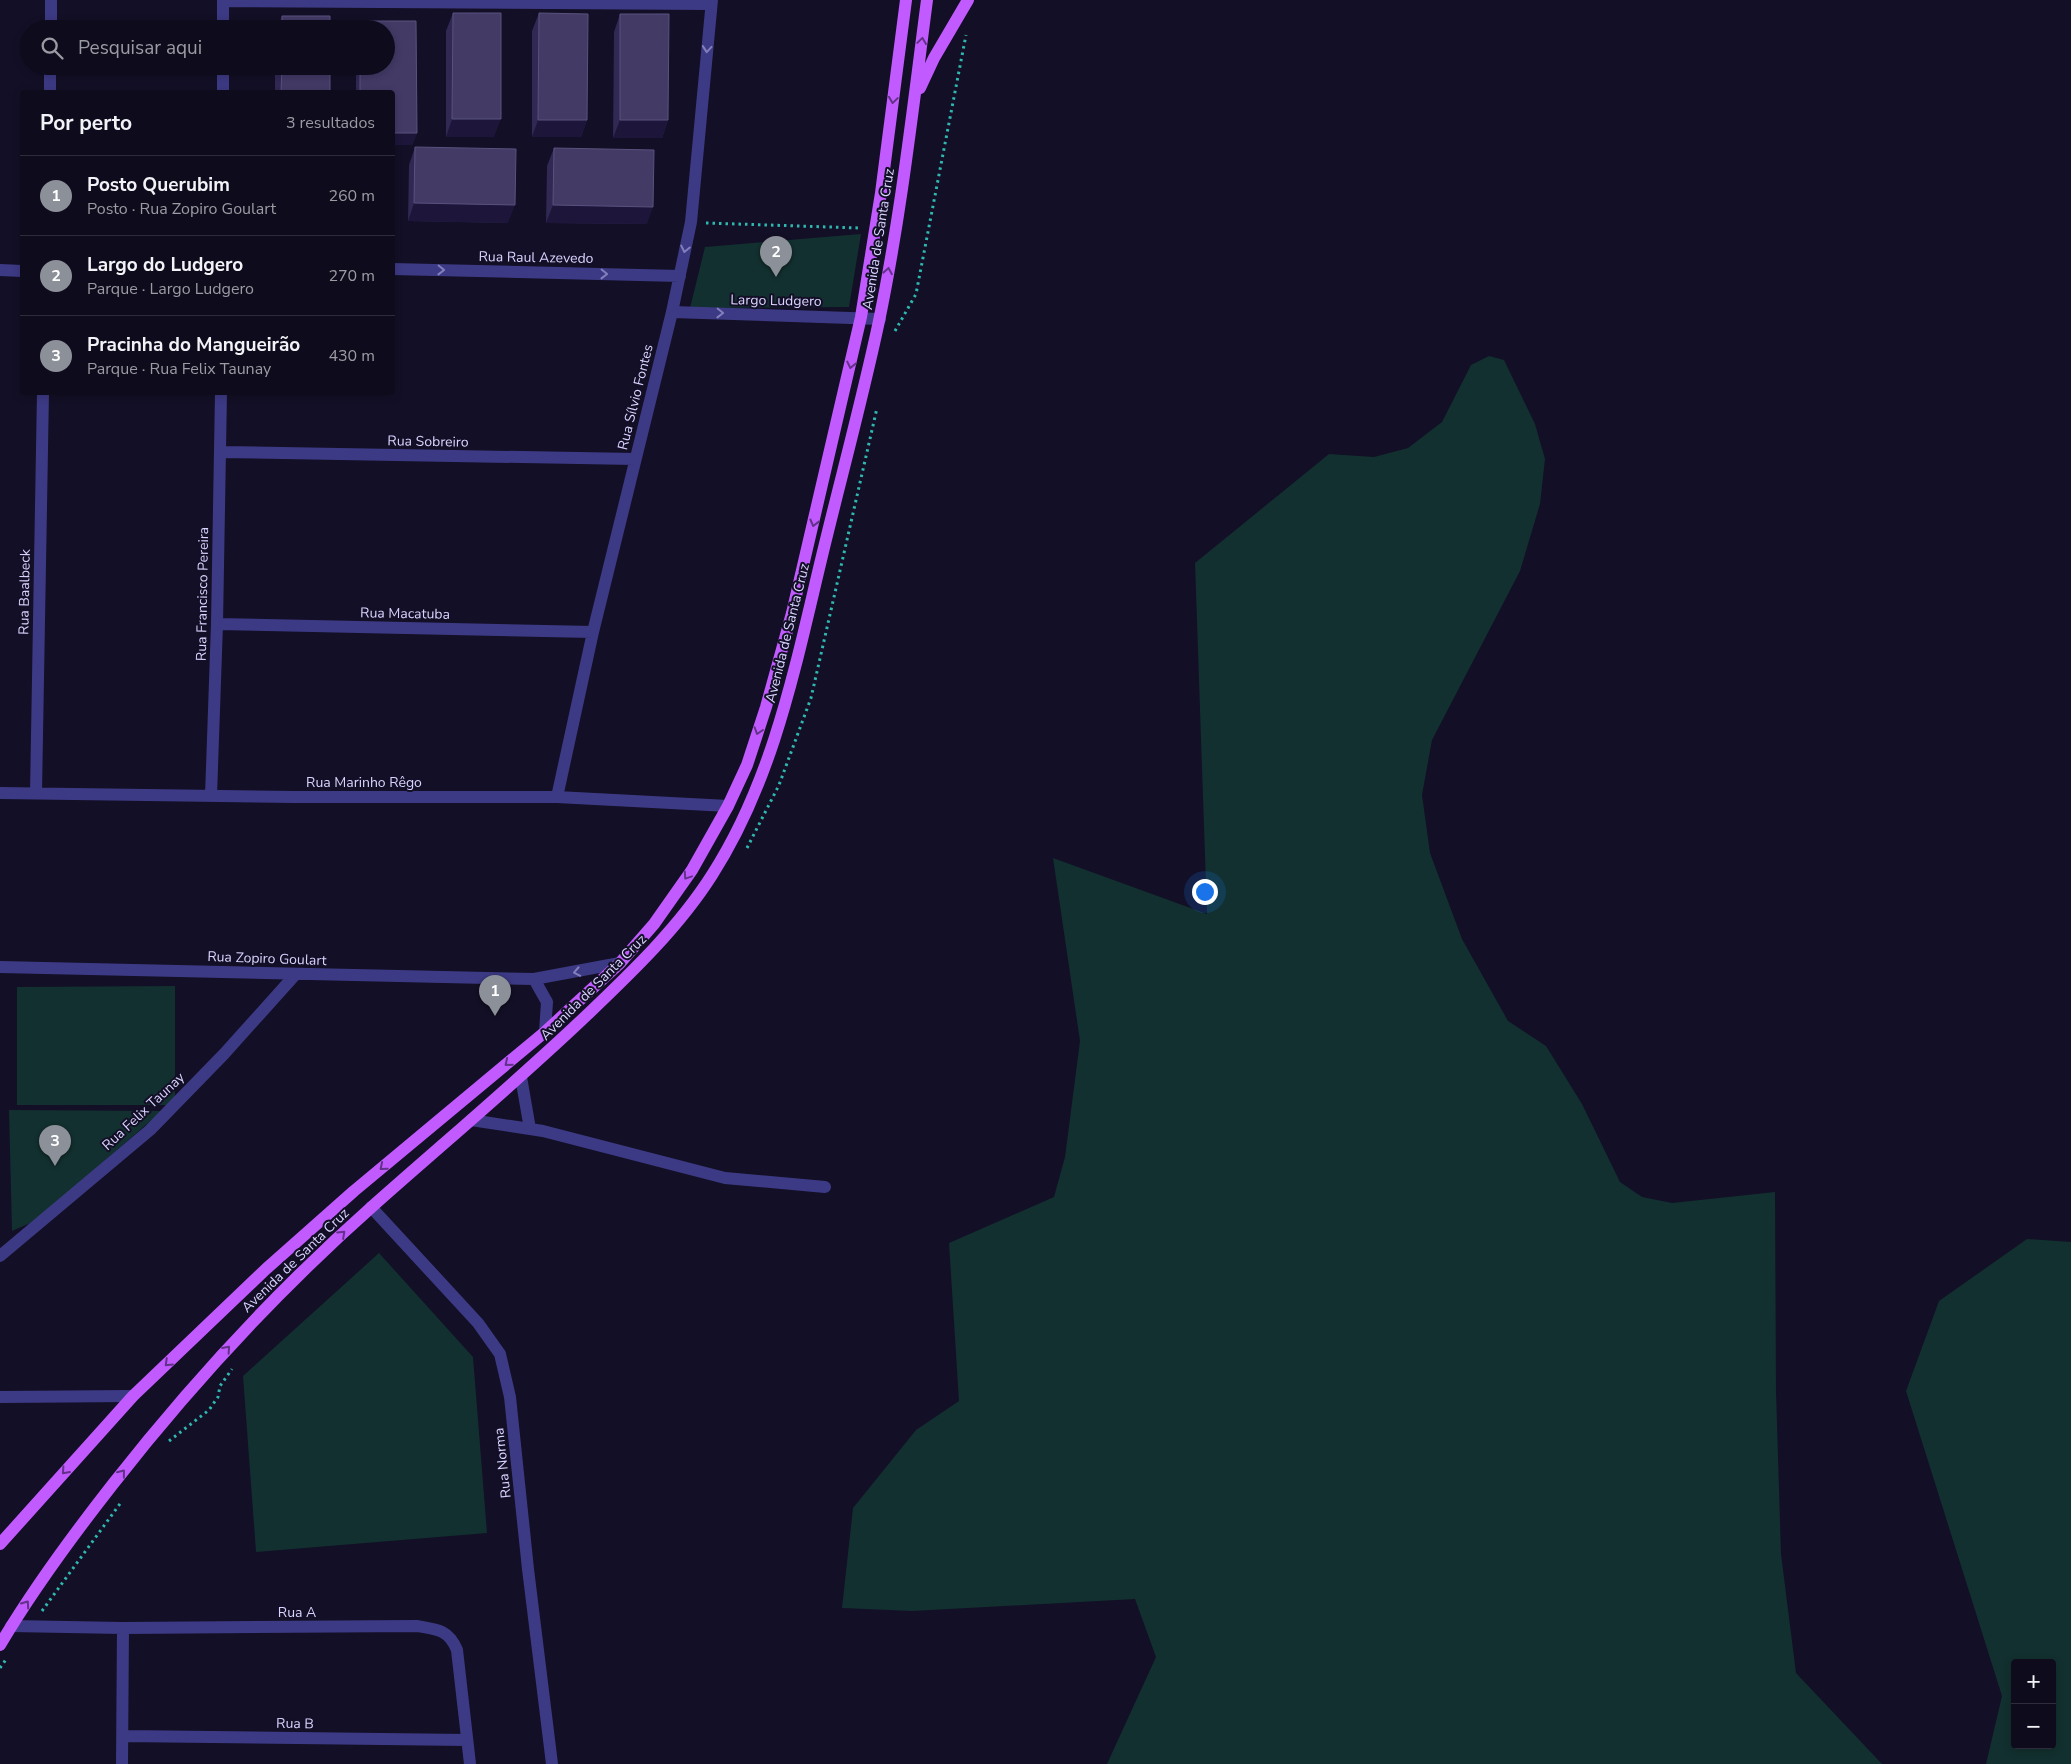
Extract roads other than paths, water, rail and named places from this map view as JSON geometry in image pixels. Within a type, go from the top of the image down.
[{"type":"main road","name":"Avenida de Santa Cruz","points":[[0,1544],[134,1396],[273,1262],[354,1191],[545,1032],[620,963],[654,924],[692,870],[728,806],[747,765],[776,670],[818,507],[861,317],[876,228],[906,0]]},
{"type":"main road","name":"Avenida de Santa Cruz","points":[[5,1650],[11,1626],[82,1524],[159,1425],[279,1292],[371,1207],[521,1077],[630,974],[668,932],[711,876],[745,814],[766,766],[788,696],[880,319],[902,193],[927,0]]},
{"type":"main road","points":[[913,109],[924,78],[968,0]]},
{"type":"street","points":[[50,20],[51,0]]},
{"type":"street","points":[[223,20],[223,0],[711,2]]},
{"type":"street","name":"Rua Sílvio Fontes","points":[[557,797],[593,632],[672,312],[691,222],[711,2]]},
{"type":"street","points":[[50,75],[50,90]]},
{"type":"street","points":[[222,90],[223,75]]},
{"type":"street","name":"Rua Raul Azevedo","points":[[395,269],[680,276]]},
{"type":"street","points":[[0,270],[20,271]]},
{"type":"street","name":"Largo Ludgero","points":[[672,312],[880,319]]},
{"type":"street","name":"Rua Baalbeck","points":[[36,792],[43,395]]},
{"type":"street","name":"Rua Francisco Pereira","points":[[211,796],[217,624],[221,395]]},
{"type":"street","name":"Rua Sobreiro","points":[[220,452],[635,459]]},
{"type":"street","name":"Rua Macatuba","points":[[217,624],[593,632]]},
{"type":"street","name":"Rua Marinho Rêgo","points":[[0,793],[557,797],[728,806]]},
{"type":"street","name":"Rua Zopiro Goulart","points":[[0,967],[534,979],[620,963]]},
{"type":"street","name":"Rua Felix Taunay","points":[[0,1256],[150,1130],[224,1054],[295,975]]},
{"type":"street","points":[[534,979],[547,1002],[545,1032]]},
{"type":"street","points":[[521,1077],[530,1129]]},
{"type":"street","points":[[471,1120],[530,1129],[725,1178],[825,1187]]},
{"type":"street","name":"Rua Norma","points":[[371,1207],[478,1323],[500,1354],[510,1397],[528,1569],[552,1764]]},
{"type":"street","points":[[0,1397],[134,1396]]},
{"type":"street","name":"Rua A","points":[[11,1626],[123,1628],[417,1626],[440,1631],[450,1636],[457,1650],[470,1764]]},
{"type":"street","points":[[122,1764],[123,1628]]},
{"type":"street","name":"Rua B","points":[[123,1736],[467,1740]]},
{"type":"place","name":"Largo do Ludgero","points":[[776,277]]},
{"type":"place","name":"Posto Querubim","points":[[495,1016]]},
{"type":"place","name":"Pracinha do Mangueirão","points":[[55,1166]]}]
